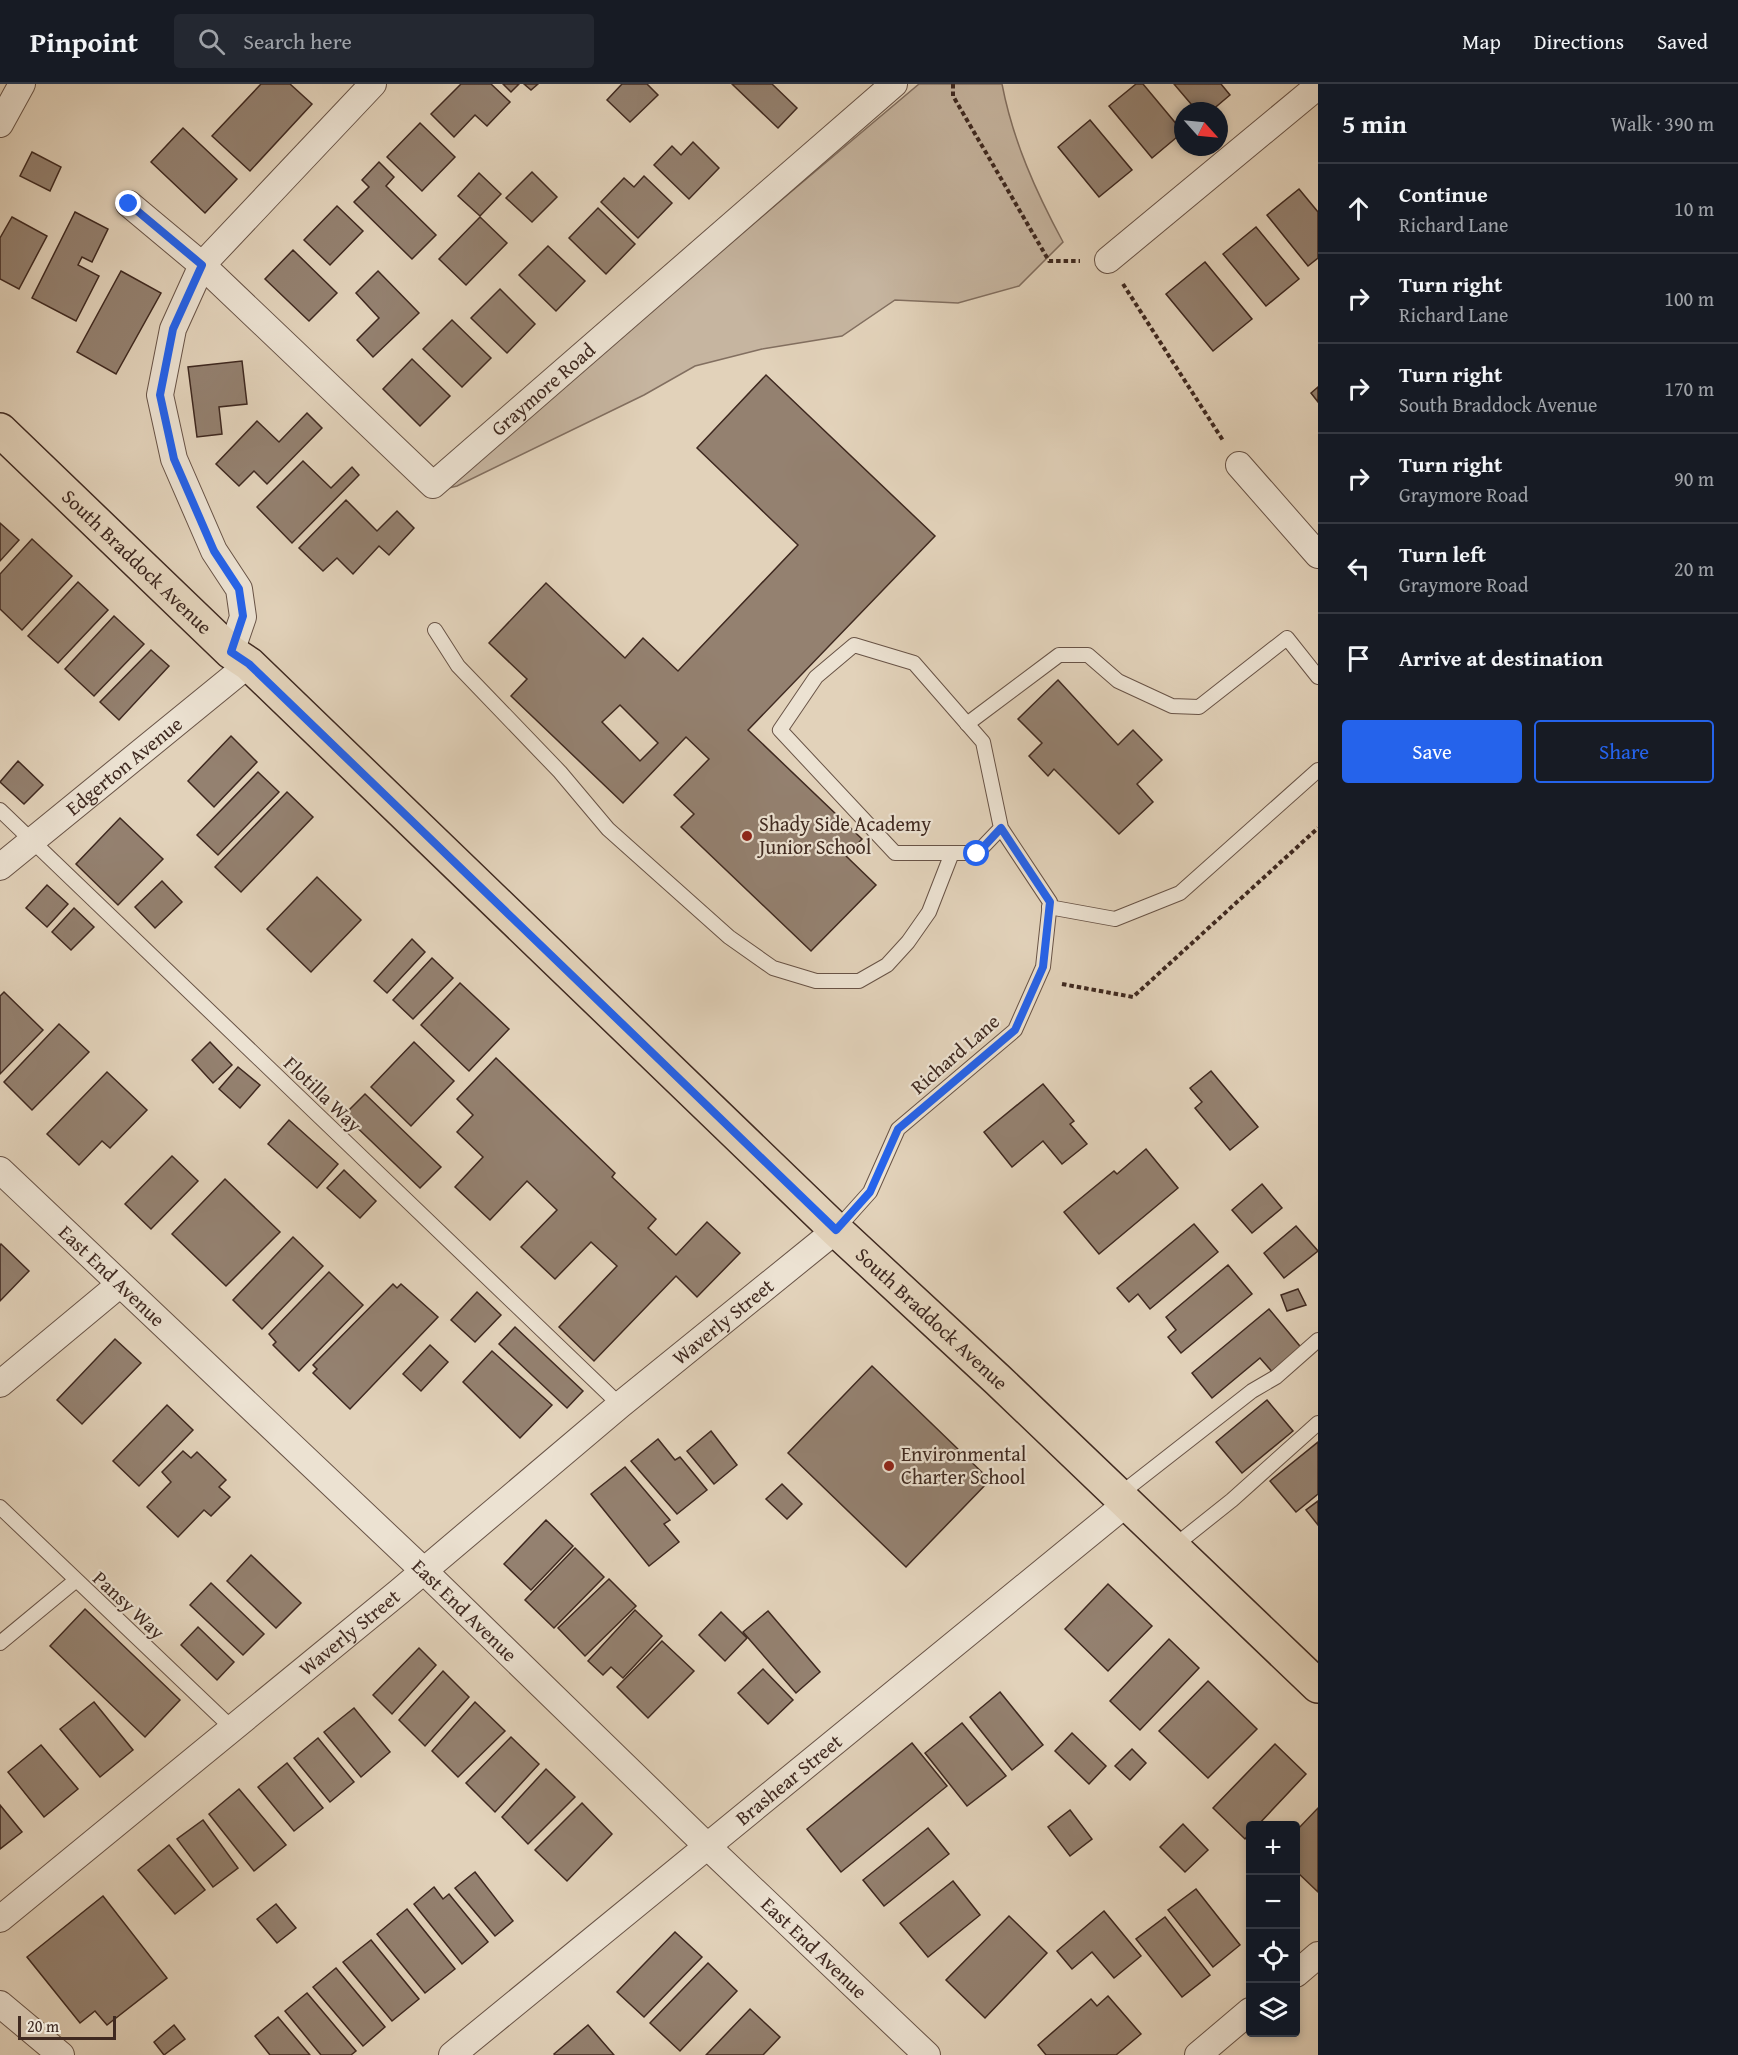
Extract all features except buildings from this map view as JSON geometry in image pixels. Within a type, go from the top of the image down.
[{"type":"main road","name":"South Braddock Avenue","points":[[0,430],[836,1230],[1123,1499],[1318,1686]]},
{"type":"street","points":[[0,124],[22,84]]},
{"type":"street","points":[[240,658],[243,616],[239,589],[214,551],[174,459],[160,395],[173,329],[202,265],[373,84]]},
{"type":"street","name":"Graymore Road","points":[[129,204],[202,265],[433,486],[894,84]]},
{"type":"street","points":[[1108,260],[1318,86]]},
{"type":"street","points":[[1239,465],[1318,555]]},
{"type":"street","name":"Edgerton Avenue","points":[[0,867],[240,658]]},
{"type":"street","name":"East End Avenue","points":[[0,1170],[424,1571],[708,1847],[927,2055]]},
{"type":"street","name":"Waverly Street","points":[[0,1919],[424,1571],[620,1405],[836,1230]]},
{"type":"street","points":[[0,1384],[119,1285]]},
{"type":"street","name":"Brashear Street","points":[[452,2055],[708,1847],[1123,1499]]},
{"type":"street","points":[[1300,1971],[1318,1955]]},
{"type":"street","points":[[0,2004],[61,2055]]},
{"type":"street","points":[[1198,2055],[1246,2015]]},
{"type":"lane","points":[[435,630],[458,666],[560,772],[608,829],[729,937],[773,968],[816,981],[859,981],[887,965],[908,942],[929,912],[952,853]]},
{"type":"lane","points":[[967,724],[1059,655],[1088,655],[1118,681],[1172,706],[1199,707],[1287,638],[1318,676]]},
{"type":"lane","points":[[1001,828],[977,854],[895,853],[780,730],[816,677],[854,645],[914,663],[983,742],[1001,828],[1050,902],[1049,907],[1115,920],[1180,893],[1318,770]]},
{"type":"lane","name":"Flotilla Way","points":[[0,810],[620,1405]]},
{"type":"lane","name":"Richard Lane","points":[[836,1230],[870,1192],[898,1129],[1015,1030],[1043,967],[1049,907]]},
{"type":"lane","points":[[1123,1499],[1252,1391],[1276,1377],[1318,1340]]},
{"type":"lane","points":[[1173,1547],[1232,1500],[1318,1422]]},
{"type":"lane","name":"Pansy Way","points":[[0,1507],[232,1729]]},
{"type":"lane","points":[[0,1643],[75,1581]]},
{"type":"path","points":[[953,84],[953,96],[1049,261],[1108,260],[1239,465]]},
{"type":"path","points":[[1038,979],[1133,997],[1318,828]]},
{"type":"shaded area","points":[[919,84],[1002,84],[1012,126],[1026,166],[1063,242],[1019,286],[958,303],[895,300],[842,336],[762,349],[695,366],[644,395],[457,486],[436,491]]},
{"type":"place","name":"Shady Side Academy Junior School","points":[[747,836]]},
{"type":"place","name":"Environmental Charter School","points":[[889,1466]]},
{"type":"route","points":[[129,204],[202,265],[173,329],[160,395],[174,459],[214,551],[239,589],[243,616],[231,652],[249,664],[836,1230],[870,1192],[898,1129],[1015,1030],[1043,967],[1050,902],[1001,828],[977,854]]}]
